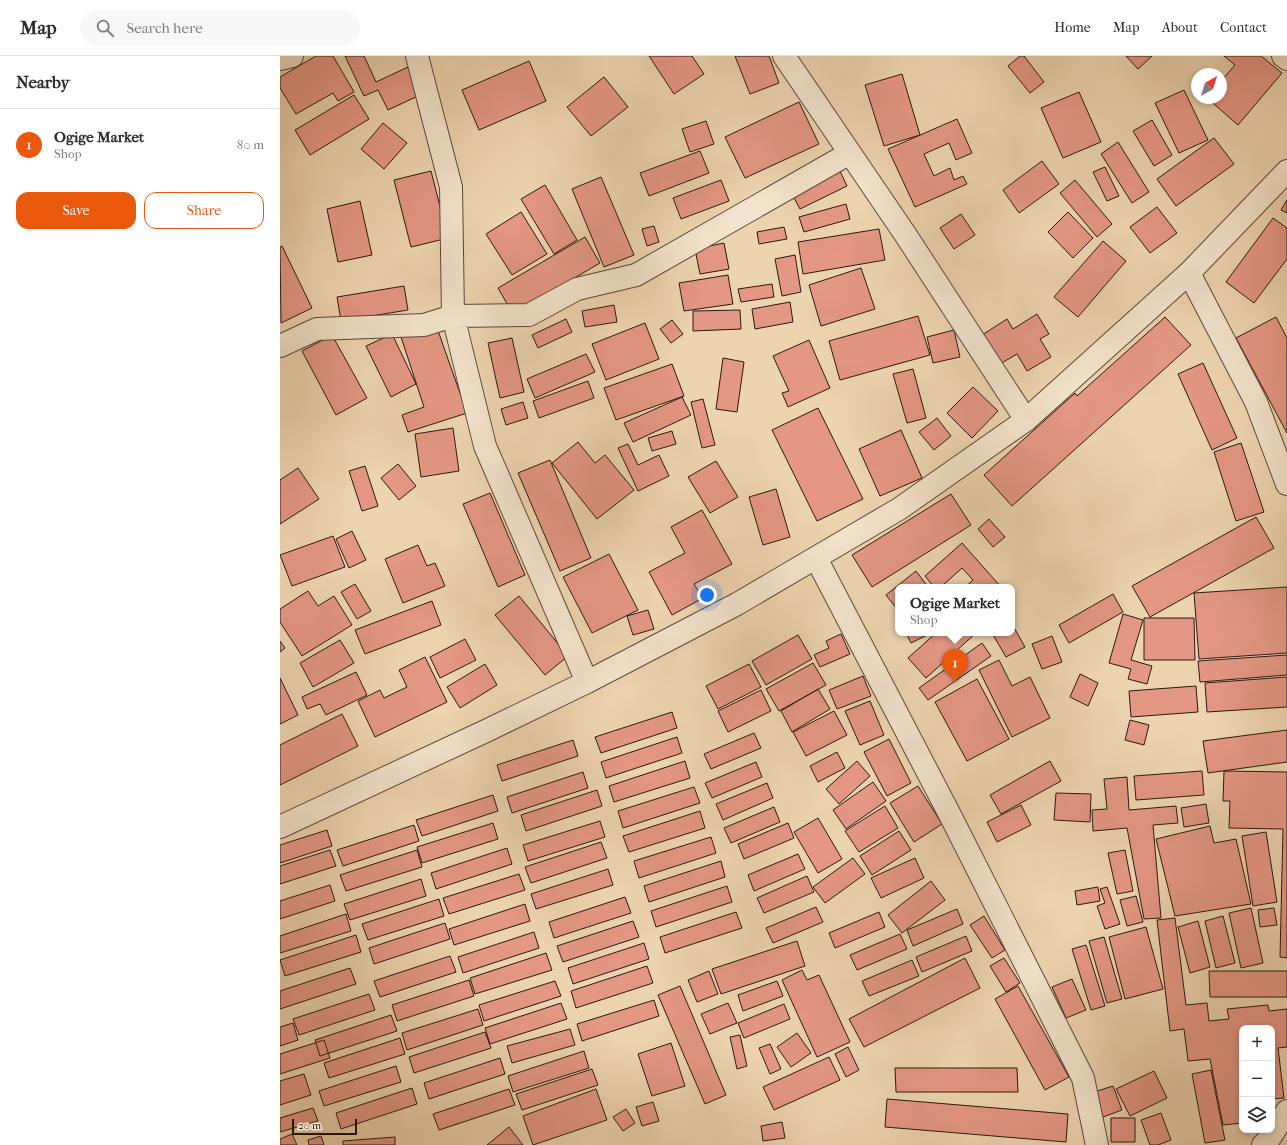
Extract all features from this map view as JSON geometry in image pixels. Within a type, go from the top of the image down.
[{"type":"street","points":[[280,59],[292,56]]},
{"type":"street","points":[[417,56],[450,187],[453,316],[485,446],[587,682]]},
{"type":"street","points":[[784,56],[905,234],[1026,420]]},
{"type":"street","points":[[1283,56],[1287,59]]},
{"type":"street","points":[[280,346],[316,329],[424,325],[453,316],[528,315],[576,289],[636,275],[850,153]]},
{"type":"street","points":[[280,827],[587,682],[737,604],[899,509],[1026,420],[1189,273],[1287,171]]},
{"type":"street","points":[[1189,273],[1256,402],[1287,484]]},
{"type":"street","points":[[816,558],[950,815],[1082,1078],[1097,1145]]},
{"type":"street","points":[[1263,1145],[1269,1139],[1287,1111]]},
{"type":"building","points":[[316,56],[333,56],[354,92],[338,101],[333,93],[296,114],[280,88],[280,77]]},
{"type":"building","points":[[345,56],[364,56],[376,82],[408,67],[420,95],[388,110],[378,90],[364,96]]},
{"type":"building","points":[[649,56],[692,56],[704,74],[674,94]]},
{"type":"building","points":[[735,56],[769,56],[779,83],[750,94]]},
{"type":"building","points":[[1020,56],[1024,56],[1044,82],[1030,93],[1008,66]]},
{"type":"building","points":[[1126,56],[1152,56],[1138,69]]},
{"type":"building","points":[[1224,56],[1261,56],[1282,73],[1238,125],[1214,104],[1227,104],[1227,74],[1235,65]]},
{"type":"building","points":[[529,61],[546,101],[479,130],[462,90]]},
{"type":"building","points":[[902,74],[920,135],[884,146],[865,85]]},
{"type":"building","points":[[604,77],[628,107],[591,136],[567,107]]},
{"type":"building","points":[[1184,90],[1208,140],[1179,153],[1155,103]]},
{"type":"building","points":[[1079,92],[1101,142],[1063,158],[1041,108]]},
{"type":"building","points":[[354,95],[369,119],[310,155],[295,130]]},
{"type":"building","points":[[799,102],[819,144],[745,178],[725,137]]},
{"type":"building","points":[[957,119],[972,153],[956,160],[949,143],[924,154],[934,176],[950,168],[954,180],[963,176],[967,184],[915,207],[888,149]]},
{"type":"building","points":[[1152,120],[1172,155],[1154,166],[1133,131]]},
{"type":"building","points":[[706,121],[714,144],[690,152],[682,129]]},
{"type":"building","points":[[383,123],[407,143],[384,169],[361,149]]},
{"type":"building","points":[[1214,138],[1234,164],[1176,206],[1157,179]]},
{"type":"building","points":[[1118,142],[1149,192],[1132,203],[1101,154]]},
{"type":"building","points":[[700,151],[709,173],[649,196],[640,173]]},
{"type":"building","points":[[1042,161],[1059,184],[1019,213],[1003,190]]},
{"type":"building","points":[[1105,167],[1119,196],[1107,201],[1093,172]]},
{"type":"building","points":[[431,171],[448,238],[411,247],[394,180]]},
{"type":"building","points":[[840,171],[847,186],[800,209],[792,194]]},
{"type":"building","points":[[601,177],[634,255],[604,267],[572,189]]},
{"type":"building","points":[[721,180],[729,201],[681,219],[673,198]]},
{"type":"building","points":[[1075,180],[1112,224],[1097,237],[1060,193]]},
{"type":"building","points":[[545,185],[577,240],[554,254],[521,199]]},
{"type":"building","points":[[1287,200],[1287,213],[1281,210]]},
{"type":"building","points":[[360,201],[372,255],[338,262],[327,209]]},
{"type":"building","points":[[846,204],[850,219],[804,232],[799,217]]},
{"type":"building","points":[[1157,207],[1177,233],[1150,253],[1130,227]]},
{"type":"building","points":[[521,212],[547,254],[512,275],[486,234]]},
{"type":"building","points":[[1068,212],[1093,238],[1073,258],[1048,232]]},
{"type":"building","points":[[961,214],[975,235],[954,249],[940,228]]},
{"type":"building","points":[[1273,218],[1287,228],[1287,259],[1254,303],[1226,282]]},
{"type":"building","points":[[654,226],[659,242],[647,246],[642,229]]},
{"type":"building","points":[[784,227],[787,239],[759,244],[757,232]]},
{"type":"building","points":[[879,229],[885,260],[803,274],[798,242]]},
{"type":"building","points":[[585,237],[600,263],[513,314],[498,288]]},
{"type":"building","points":[[1103,241],[1126,261],[1078,317],[1054,297]]},
{"type":"building","points":[[724,243],[729,269],[700,274],[695,249]]},
{"type":"building","points":[[282,246],[312,308],[281,323],[280,247]]},
{"type":"building","points":[[795,255],[801,292],[782,296],[775,259]]},
{"type":"building","points":[[861,268],[875,309],[821,326],[809,285]]},
{"type":"building","points":[[728,275],[733,304],[684,311],[679,283]]},
{"type":"building","points":[[772,284],[774,297],[741,302],[738,289]]},
{"type":"building","points":[[404,286],[408,310],[341,321],[337,297]]},
{"type":"building","points":[[790,302],[793,322],[755,329],[752,309]]},
{"type":"building","points":[[614,305],[617,322],[585,327],[582,311]]},
{"type":"building","points":[[740,310],[741,329],[693,331],[693,311]]},
{"type":"building","points":[[1037,314],[1049,334],[1040,339],[1051,357],[1027,371],[1017,354],[1000,364],[982,335],[1007,319],[1013,329]]},
{"type":"building","points":[[918,316],[930,355],[840,380],[829,341]]},
{"type":"building","points":[[1165,317],[1191,345],[1012,506],[984,475],[1075,393],[1077,396]]},
{"type":"building","points":[[1276,317],[1287,338],[1287,433],[1236,338]]},
{"type":"building","points":[[566,319],[572,332],[538,348],[532,335]]},
{"type":"building","points":[[672,320],[683,334],[671,343],[660,329]]},
{"type":"building","points":[[645,323],[659,359],[606,380],[592,344]]},
{"type":"building","points":[[436,325],[467,413],[408,432],[402,415],[424,407],[401,337]]},
{"type":"building","points":[[954,330],[960,357],[933,363],[927,337]]},
{"type":"building","points":[[392,334],[416,384],[391,397],[366,346]]},
{"type":"building","points":[[332,335],[367,398],[336,415],[302,351]]},
{"type":"building","points":[[512,338],[524,392],[500,398],[488,343]]},
{"type":"building","points":[[809,340],[830,388],[788,407],[782,393],[789,391],[773,356]]},
{"type":"building","points":[[586,354],[595,372],[535,398],[527,379]]},
{"type":"building","points":[[723,358],[744,362],[737,412],[716,409]]},
{"type":"building","points":[[1203,363],[1237,438],[1212,450],[1178,374]]},
{"type":"building","points":[[672,364],[684,396],[616,420],[604,388]]},
{"type":"building","points":[[913,369],[926,418],[907,423],[893,374]]},
{"type":"building","points":[[588,381],[594,398],[539,418],[533,401]]},
{"type":"building","points":[[973,387],[998,411],[972,438],[947,413]]},
{"type":"building","points":[[682,397],[691,415],[633,442],[624,423]]},
{"type":"building","points":[[703,399],[715,445],[702,448],[691,402]]},
{"type":"building","points":[[523,402],[528,418],[506,425],[501,409]]},
{"type":"building","points":[[818,408],[863,499],[817,521],[772,430]]},
{"type":"building","points":[[937,418],[951,436],[934,450],[919,432]]},
{"type":"building","points":[[453,428],[459,471],[421,477],[415,434]]},
{"type":"building","points":[[901,430],[922,478],[880,496],[859,449]]},
{"type":"building","points":[[672,431],[676,444],[652,451],[648,438]]},
{"type":"building","points":[[578,442],[595,463],[605,455],[634,490],[597,519],[552,463]]},
{"type":"building","points":[[1241,443],[1264,512],[1236,521],[1214,452]]},
{"type":"building","points":[[628,444],[638,465],[659,455],[669,476],[638,491],[618,448]]},
{"type":"building","points":[[550,460],[591,558],[560,571],[518,473]]},
{"type":"building","points":[[716,461],[738,497],[710,513],[688,477]]},
{"type":"building","points":[[398,464],[416,486],[399,500],[381,478]]},
{"type":"building","points":[[365,466],[378,506],[362,511],[349,471]]},
{"type":"building","points":[[298,468],[319,499],[280,524],[280,480]]},
{"type":"building","points":[[776,489],[790,537],[763,545],[749,497]]},
{"type":"building","points":[[490,493],[525,575],[498,587],[463,504]]},
{"type":"building","points":[[951,494],[971,525],[872,587],[852,555]]},
{"type":"building","points":[[702,510],[732,564],[694,584],[703,598],[672,615],[649,572],[685,553],[671,527]]},
{"type":"building","points":[[1256,517],[1274,548],[1150,617],[1132,586]]},
{"type":"building","points":[[989,519],[1005,537],[993,547],[978,529]]},
{"type":"building","points":[[352,531],[366,560],[349,568],[336,539]]},
{"type":"building","points":[[333,536],[345,567],[292,586],[280,555]]},
{"type":"building","points":[[962,543],[998,584],[968,584],[973,580],[962,568],[944,584],[932,584],[925,576]]},
{"type":"building","points":[[418,545],[427,566],[435,563],[445,586],[403,603],[385,559]]},
{"type":"building","points":[[609,554],[638,610],[592,633],[563,577]]},
{"type":"building","points":[[916,571],[926,584],[900,584]]},
{"type":"building","points":[[355,584],[371,611],[357,619],[341,592]]},
{"type":"building","points":[[1287,587],[1287,653],[1199,659],[1194,593]]},
{"type":"building","points":[[895,588],[895,606],[886,595]]},
{"type":"building","points":[[308,591],[318,606],[334,596],[352,625],[302,656],[280,622],[280,609]]},
{"type":"building","points":[[1113,594],[1123,612],[1069,643],[1059,625]]},
{"type":"building","points":[[519,596],[568,656],[545,675],[495,615]]},
{"type":"building","points":[[432,601],[441,625],[365,654],[355,630]]},
{"type":"building","points":[[648,610],[654,629],[633,635],[627,616]]},
{"type":"building","points":[[1123,614],[1143,620],[1131,660],[1152,666],[1147,684],[1128,679],[1131,669],[1109,663]]},
{"type":"building","points":[[1144,618],[1194,618],[1195,660],[1144,660]]},
{"type":"building","points":[[1015,629],[1025,647],[1006,657],[994,636],[1015,636]]},
{"type":"building","points":[[841,634],[850,654],[820,667],[814,655],[829,648],[826,641]]},
{"type":"building","points":[[798,635],[812,659],[766,685],[752,661]]},
{"type":"building","points":[[908,636],[925,636],[911,643]]},
{"type":"building","points":[[933,636],[973,636],[926,678],[908,658]]},
{"type":"building","points":[[1052,636],[1062,662],[1042,669],[1032,644]]},
{"type":"building","points":[[465,639],[476,660],[440,678],[430,657]]},
{"type":"building","points":[[340,640],[354,663],[313,687],[300,663]]},
{"type":"building","points":[[280,641],[285,648],[280,652]]},
{"type":"building","points":[[982,643],[991,656],[928,700],[919,688]]},
{"type":"building","points":[[1287,655],[1287,675],[1200,682],[1198,661]]},
{"type":"building","points":[[425,657],[447,702],[375,737],[358,701],[380,690],[384,698],[407,687],[399,670]]},
{"type":"building","points":[[999,660],[1012,686],[1030,677],[1050,718],[1012,737],[979,670]]},
{"type":"building","points":[[813,663],[826,685],[779,711],[766,689]]},
{"type":"building","points":[[485,664],[497,685],[460,708],[447,687]]},
{"type":"building","points":[[749,664],[761,687],[718,709],[706,686]]},
{"type":"building","points":[[356,672],[367,695],[326,715],[320,704],[307,709],[302,697]]},
{"type":"building","points":[[1080,674],[1098,683],[1088,706],[1070,697]]},
{"type":"building","points":[[863,676],[871,696],[837,709],[829,690]]},
{"type":"building","points":[[1287,677],[1287,707],[1207,712],[1205,683]]},
{"type":"building","points":[[280,678],[298,715],[280,724]]},
{"type":"building","points":[[977,679],[1009,739],[967,761],[935,702]]},
{"type":"building","points":[[1196,686],[1198,712],[1131,717],[1129,691]]},
{"type":"building","points":[[818,689],[830,709],[792,732],[781,711]]},
{"type":"building","points":[[761,690],[771,711],[728,732],[718,711]]},
{"type":"building","points":[[870,701],[884,735],[860,745],[845,711]]},
{"type":"building","points":[[834,711],[847,735],[806,756],[793,732]]},
{"type":"building","points":[[672,712],[677,728],[601,753],[595,737]]},
{"type":"building","points":[[342,714],[358,746],[280,785],[280,745]]},
{"type":"building","points":[[1130,720],[1149,725],[1144,745],[1125,740]]},
{"type":"building","points":[[1287,730],[1287,762],[1208,773],[1203,741]]},
{"type":"building","points":[[754,733],[761,748],[711,769],[704,754]]},
{"type":"building","points":[[677,737],[682,753],[606,778],[601,762]]},
{"type":"building","points":[[889,739],[911,783],[887,796],[864,752]]},
{"type":"building","points":[[573,740],[578,756],[502,781],[497,765]]},
{"type":"building","points":[[837,752],[845,768],[818,782],[810,766]]},
{"type":"building","points":[[685,761],[690,778],[614,802],[609,786]]},
{"type":"building","points":[[857,761],[870,776],[839,804],[826,789]]},
{"type":"building","points":[[1050,761],[1061,781],[1001,814],[990,795]]},
{"type":"building","points":[[756,762],[762,777],[712,798],[705,783]]},
{"type":"building","points":[[1202,771],[1204,795],[1136,800],[1134,776]]},
{"type":"building","points":[[1224,771],[1287,772],[1287,958],[1280,957],[1283,829],[1229,828],[1230,801],[1223,801]]},
{"type":"building","points":[[583,772],[588,788],[512,813],[507,797]]},
{"type":"building","points":[[1127,777],[1129,810],[1176,806],[1178,823],[1153,825],[1161,918],[1144,919],[1127,828],[1093,831],[1092,810],[1107,809],[1104,779]]},
{"type":"building","points":[[873,782],[886,801],[846,829],[833,810]]},
{"type":"building","points":[[767,783],[773,798],[723,820],[716,804]]},
{"type":"building","points":[[918,786],[942,824],[914,842],[890,803]]},
{"type":"building","points":[[694,787],[700,803],[623,828],[618,811]]},
{"type":"building","points":[[597,790],[602,806],[526,831],[521,815]]},
{"type":"building","points":[[1056,793],[1091,794],[1090,822],[1054,820]]},
{"type":"building","points":[[493,795],[498,811],[422,836],[416,820]]},
{"type":"building","points":[[1206,804],[1209,823],[1184,827],[1181,808]]},
{"type":"building","points":[[1021,805],[1031,825],[997,842],[987,822]]},
{"type":"building","points":[[885,806],[898,828],[859,852],[845,831]]},
{"type":"building","points":[[774,807],[780,822],[731,843],[724,828]]},
{"type":"building","points":[[700,811],[705,828],[629,852],[623,836]]},
{"type":"building","points":[[818,818],[842,859],[818,873],[794,832]]},
{"type":"building","points":[[600,821],[605,837],[528,861],[523,845]]},
{"type":"building","points":[[493,823],[498,839],[422,863],[417,847]]},
{"type":"building","points":[[788,823],[794,838],[744,859],[738,844]]},
{"type":"building","points":[[414,825],[419,841],[343,866],[337,850]]},
{"type":"building","points":[[1210,826],[1214,843],[1236,839],[1251,904],[1175,916],[1156,839]]},
{"type":"building","points":[[327,830],[332,846],[280,863],[280,845]]},
{"type":"building","points":[[899,831],[911,850],[872,875],[860,856]]},
{"type":"building","points":[[1266,832],[1277,902],[1253,906],[1242,836]]},
{"type":"building","points":[[711,837],[716,853],[639,878],[634,861]]},
{"type":"building","points":[[601,842],[607,858],[531,883],[525,867]]},
{"type":"building","points":[[507,848],[512,864],[436,889],[431,873]]},
{"type":"building","points":[[330,850],[336,866],[280,884],[280,866]]},
{"type":"building","points":[[417,850],[422,867],[346,891],[340,875]]},
{"type":"building","points":[[1125,850],[1133,891],[1117,894],[1108,853]]},
{"type":"building","points":[[798,854],[805,869],[754,891],[748,875]]},
{"type":"building","points":[[853,858],[865,874],[825,903],[813,887]]},
{"type":"building","points":[[915,858],[924,878],[881,898],[871,878]]},
{"type":"building","points":[[721,861],[725,877],[649,902],[644,886]]},
{"type":"building","points":[[608,869],[613,885],[536,909],[531,894]]},
{"type":"building","points":[[519,874],[525,890],[449,914],[443,898]]},
{"type":"building","points":[[807,876],[814,892],[764,913],[757,898]]},
{"type":"building","points":[[421,879],[426,896],[350,920],[344,904]]},
{"type":"building","points":[[931,881],[945,900],[902,933],[888,915]]},
{"type":"building","points":[[330,885],[335,901],[280,919],[280,901]]},
{"type":"building","points":[[727,886],[732,902],[656,927],[651,911]]},
{"type":"building","points":[[1098,887],[1100,901],[1077,905],[1075,891]]},
{"type":"building","points":[[1107,887],[1120,924],[1105,929],[1097,906],[1105,903],[1100,889]]},
{"type":"building","points":[[1136,896],[1143,922],[1127,926],[1120,900]]},
{"type":"building","points":[[625,897],[631,913],[554,938],[549,922]]},
{"type":"building","points":[[439,899],[444,916],[368,940],[362,924]]},
{"type":"building","points":[[525,904],[530,921],[454,945],[449,929]]},
{"type":"building","points":[[816,907],[823,922],[773,943],[766,928]]},
{"type":"building","points":[[1251,908],[1263,963],[1241,968],[1229,913]]},
{"type":"building","points":[[1274,908],[1277,925],[1260,927],[1258,910]]},
{"type":"building","points":[[957,909],[963,924],[913,946],[907,930]]},
{"type":"building","points":[[736,912],[742,928],[665,953],[660,937]]},
{"type":"building","points":[[879,912],[885,927],[835,948],[829,933]]},
{"type":"building","points":[[346,914],[351,931],[280,953],[280,936]]},
{"type":"building","points":[[984,916],[1005,950],[992,958],[970,925]]},
{"type":"building","points":[[1223,916],[1235,963],[1216,968],[1205,921]]},
{"type":"building","points":[[1175,918],[1186,1005],[1207,1003],[1209,1021],[1229,1019],[1227,1009],[1268,1005],[1269,1011],[1287,1009],[1287,1047],[1278,1048],[1284,1098],[1275,1099],[1275,1025],[1239,1025],[1239,1123],[1223,1125],[1210,1059],[1188,1061],[1184,1029],[1170,1031],[1157,920]]},
{"type":"building","points":[[633,921],[639,937],[563,962],[557,946]]},
{"type":"building","points":[[1198,921],[1210,967],[1190,973],[1178,927]]},
{"type":"building","points":[[445,923],[450,939],[374,964],[369,948]]},
{"type":"building","points":[[1146,927],[1163,989],[1125,999],[1109,937]]},
{"type":"building","points":[[534,932],[539,948],[463,973],[458,957]]},
{"type":"building","points":[[900,934],[907,949],[857,970],[850,955]]},
{"type":"building","points":[[356,935],[361,952],[285,976],[280,960]]},
{"type":"building","points":[[966,936],[972,951],[922,972],[916,957]]},
{"type":"building","points":[[1104,937],[1122,999],[1107,1003],[1089,941]]},
{"type":"building","points":[[797,941],[805,966],[721,994],[712,969]]},
{"type":"building","points":[[644,943],[649,959],[573,984],[568,968]]},
{"type":"building","points":[[1086,945],[1105,1006],[1091,1010],[1072,949]]},
{"type":"building","points":[[546,953],[552,970],[475,994],[470,978]]},
{"type":"building","points":[[450,956],[456,972],[380,997],[374,981]]},
{"type":"building","points":[[965,958],[980,988],[864,1047],[849,1019]]},
{"type":"building","points":[[1004,958],[1020,983],[1006,992],[990,966]]},
{"type":"building","points":[[912,960],[919,976],[869,996],[862,981]]},
{"type":"building","points":[[647,966],[653,983],[576,1008],[571,991]]},
{"type":"building","points":[[350,968],[356,984],[280,1009],[280,991]]},
{"type":"building","points":[[802,970],[807,980],[819,975],[850,1042],[817,1057],[782,980]]},
{"type":"building","points":[[709,971],[718,994],[697,1002],[688,980]]},
{"type":"building","points":[[1209,971],[1287,971],[1287,997],[1210,997]]},
{"type":"building","points":[[1072,979],[1086,1010],[1066,1018],[1052,987]]},
{"type":"building","points":[[469,980],[474,996],[397,1021],[392,1005]]},
{"type":"building","points":[[555,981],[561,996],[484,1021],[479,1005]]},
{"type":"building","points":[[777,981],[783,996],[743,1011],[738,995]]},
{"type":"building","points":[[680,986],[726,1095],[705,1104],[658,995]]},
{"type":"building","points":[[1018,986],[1069,1077],[1045,1090],[995,999]]},
{"type":"building","points":[[369,994],[375,1010],[299,1035],[293,1019]]},
{"type":"building","points":[[654,1000],[659,1016],[582,1041],[577,1024]]},
{"type":"building","points":[[561,1003],[567,1019],[490,1044],[485,1028]]},
{"type":"building","points":[[728,1003],[737,1023],[710,1034],[701,1014]]},
{"type":"building","points":[[784,1004],[790,1019],[744,1038],[738,1023]]},
{"type":"building","points":[[478,1009],[483,1025],[407,1050],[402,1033]]},
{"type":"building","points":[[391,1015],[397,1031],[320,1056],[315,1040]]},
{"type":"building","points":[[293,1023],[298,1040],[280,1046],[280,1027]]},
{"type":"building","points":[[570,1029],[575,1045],[512,1063],[507,1046]]},
{"type":"building","points":[[485,1032],[491,1048],[414,1073],[409,1057]]},
{"type":"building","points":[[797,1033],[811,1053],[791,1067],[777,1047]]},
{"type":"building","points":[[740,1035],[747,1066],[737,1069],[730,1037]]},
{"type":"building","points":[[400,1038],[405,1054],[329,1078],[324,1063]]},
{"type":"building","points":[[324,1040],[330,1058],[280,1074],[280,1054]]},
{"type":"building","points":[[671,1043],[685,1086],[652,1096],[638,1054]]},
{"type":"building","points":[[770,1044],[781,1069],[770,1074],[759,1048]]},
{"type":"building","points":[[848,1047],[859,1070],[846,1077],[835,1054]]},
{"type":"building","points":[[584,1051],[589,1068],[513,1092],[508,1076]]},
{"type":"building","points":[[829,1057],[840,1080],[774,1110],[763,1087]]},
{"type":"building","points":[[500,1058],[505,1074],[429,1099],[424,1083]]},
{"type":"building","points":[[396,1066],[401,1082],[324,1106],[319,1091]]},
{"type":"building","points":[[895,1068],[1017,1068],[1018,1092],[896,1092]]},
{"type":"building","points":[[592,1069],[598,1085],[522,1110],[516,1094]]},
{"type":"building","points":[[1211,1070],[1225,1140],[1205,1143],[1192,1074]]},
{"type":"building","points":[[1154,1071],[1167,1098],[1130,1116],[1116,1089]]},
{"type":"building","points":[[304,1074],[311,1095],[280,1105],[280,1081]]},
{"type":"building","points":[[1113,1086],[1122,1110],[1103,1117],[1094,1092]]},
{"type":"building","points":[[412,1088],[417,1104],[341,1129],[336,1113]]},
{"type":"building","points":[[509,1089],[515,1105],[439,1130],[433,1114]]},
{"type":"building","points":[[596,1089],[607,1120],[533,1145],[523,1116]]},
{"type":"building","points":[[887,1099],[1068,1114],[1066,1142],[885,1127]]},
{"type":"building","points":[[653,1102],[659,1121],[642,1126],[636,1107]]},
{"type":"building","points":[[313,1108],[318,1121],[280,1132],[280,1118]]},
{"type":"building","points":[[626,1109],[635,1123],[623,1131],[613,1117]]},
{"type":"building","points":[[1161,1113],[1171,1140],[1158,1145],[1150,1145],[1141,1120]]},
{"type":"building","points":[[1111,1118],[1135,1118],[1135,1142],[1111,1142]]},
{"type":"building","points":[[782,1122],[785,1138],[763,1141],[761,1126]]},
{"type":"building","points":[[509,1127],[523,1145],[487,1145]]},
{"type":"building","points":[[292,1134],[297,1145],[280,1145],[280,1139]]},
{"type":"building","points":[[321,1136],[324,1145],[309,1145],[308,1140]]},
{"type":"building","points":[[395,1137],[395,1145],[343,1145],[343,1141]]},
{"type":"place","name":"Ogige Market","points":[[955,682]]}]
